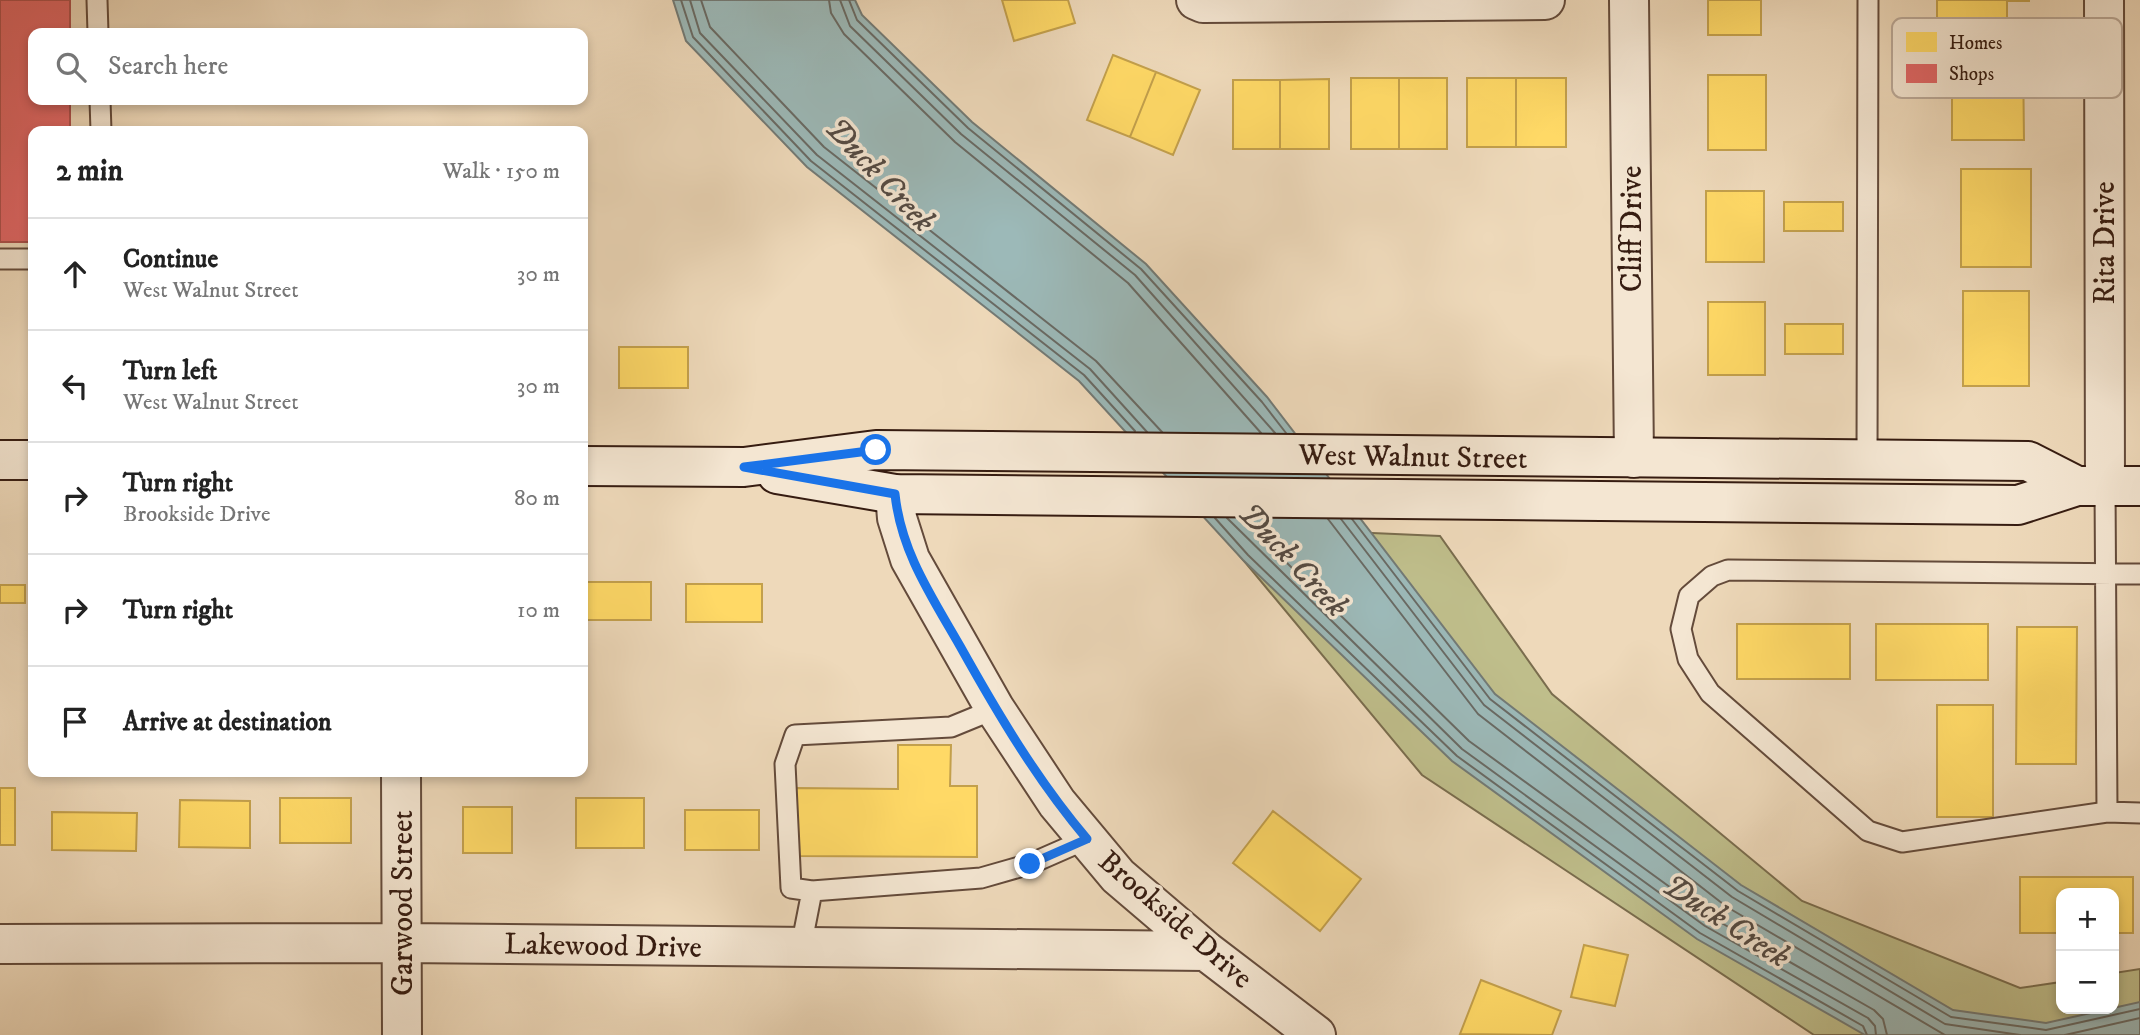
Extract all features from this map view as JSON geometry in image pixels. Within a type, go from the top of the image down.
[{"type":"street","points":[[1196,0],[1203,3],[1545,0]]},
{"type":"street","name":"Cliff Drive","points":[[1629,0],[1633,458]]},
{"type":"street","name":"Rita Drive","points":[[2104,0],[2104,18]]},
{"type":"street","name":"Rita Drive","points":[[2105,98],[2107,486]]},
{"type":"street","name":"West Walnut Street","points":[[588,466],[744,467],[876,450],[2028,461],[2107,486]]},
{"type":"street","points":[[0,460],[28,460]]},
{"type":"street","name":"West Walnut Street","points":[[744,467],[895,494],[2018,505],[2107,486]]},
{"type":"street","name":"Brookside Drive","points":[[895,494],[897,519],[910,559],[995,709],[1057,803],[1118,876],[1206,951],[1316,1035]]},
{"type":"street","name":"Garwood Street","points":[[401,777],[402,1035]]},
{"type":"street","name":"Lakewood Drive","points":[[0,944],[402,943],[1206,951]]},
{"type":"lane","points":[[97,0],[98,28]]},
{"type":"lane","points":[[1867,460],[1868,0]]},
{"type":"lane","points":[[100,105],[101,126]]},
{"type":"lane","points":[[0,259],[28,259]]},
{"type":"lane","points":[[2107,486],[2107,812]]},
{"type":"lane","points":[[2140,574],[1728,570],[1713,576],[1689,596],[1681,629],[1688,659],[1710,693],[1868,831],[1902,842],[2107,812],[2140,813]]},
{"type":"lane","points":[[995,709],[951,727],[795,735],[785,764],[791,888],[812,891],[981,878],[1030,864],[1087,839]]},
{"type":"lane","points":[[801,947],[812,891]]},
{"type":"shaded area","points":[[1215,526],[1440,536],[1552,694],[1802,901],[2020,988],[2056,983],[2056,1014],[2119,1014],[2119,972],[2140,969],[2140,1035],[1814,1035],[1422,775]]},
{"type":"water","name":"Duck Creek","points":[[673,0],[855,0],[862,15],[972,122],[1146,264],[1267,397],[1495,694],[1741,885],[1953,1010],[2046,1023],[2086,1014],[2119,1014],[2119,1007],[2140,1002],[2140,1035],[1865,1035],[1697,939],[1452,761],[1243,560],[1079,381],[807,167],[686,41]]},
{"type":"building: Homes","points":[[1002,0],[1068,0],[1075,23],[1014,41]]},
{"type":"building: Homes","points":[[1708,0],[1761,0],[1761,35],[1708,35]]},
{"type":"building: Homes","points":[[1937,0],[2029,0],[2007,1],[2007,18],[1937,18]]},
{"type":"building: Homes","points":[[1113,55],[1156,72],[1130,137],[1087,120]]},
{"type":"building: Homes","points":[[1156,72],[1200,90],[1173,155],[1130,137]]},
{"type":"building: Homes","points":[[1708,75],[1766,75],[1766,150],[1708,150]]},
{"type":"building: Homes","points":[[1351,78],[1399,78],[1399,149],[1351,149]]},
{"type":"building: Homes","points":[[1399,78],[1447,78],[1447,149],[1399,149]]},
{"type":"building: Homes","points":[[1467,78],[1516,78],[1516,147],[1467,147]]},
{"type":"building: Homes","points":[[1516,78],[1566,78],[1566,147],[1516,147]]},
{"type":"building: Homes","points":[[1329,79],[1329,149],[1280,149],[1280,80]]},
{"type":"building: Homes","points":[[1233,80],[1280,80],[1280,149],[1233,149]]},
{"type":"building: Homes","points":[[1952,98],[2024,98],[2024,140],[1952,140]]},
{"type":"building: Homes","points":[[1961,169],[2031,169],[2031,267],[1961,267]]},
{"type":"building: Homes","points":[[1706,191],[1764,191],[1764,262],[1706,262]]},
{"type":"building: Homes","points":[[1784,202],[1843,202],[1843,231],[1784,231]]},
{"type":"building: Homes","points":[[1963,291],[2029,291],[2029,386],[1963,386]]},
{"type":"building: Homes","points":[[1708,302],[1765,302],[1765,375],[1708,375]]},
{"type":"building: Homes","points":[[1785,324],[1843,324],[1843,354],[1785,354]]},
{"type":"building: Homes","points":[[619,347],[688,347],[688,388],[619,388]]},
{"type":"building: Homes","points":[[588,582],[651,582],[651,620],[588,620]]},
{"type":"building: Homes","points":[[686,584],[762,584],[762,622],[686,622]]},
{"type":"building: Homes","points":[[0,585],[25,585],[25,603],[0,603]]},
{"type":"building: Homes","points":[[1737,624],[1850,624],[1850,679],[1737,679]]},
{"type":"building: Homes","points":[[1876,624],[1988,624],[1988,680],[1876,680]]},
{"type":"building: Homes","points":[[2017,627],[2077,627],[2076,764],[2016,764]]},
{"type":"building: Homes","points":[[1937,705],[1993,705],[1993,817],[1937,817]]},
{"type":"building: Homes","points":[[898,745],[951,745],[950,786],[977,786],[977,857],[795,856],[796,788],[898,789]]},
{"type":"building: Homes","points":[[0,788],[15,788],[15,845],[0,845]]},
{"type":"building: Homes","points":[[280,798],[351,798],[351,843],[280,843]]},
{"type":"building: Homes","points":[[576,798],[644,798],[644,848],[576,848]]},
{"type":"building: Homes","points":[[180,800],[250,801],[250,848],[179,847]]},
{"type":"building: Homes","points":[[463,807],[512,807],[512,853],[463,853]]},
{"type":"building: Homes","points":[[685,810],[759,810],[759,850],[685,850]]},
{"type":"building: Homes","points":[[1273,811],[1361,879],[1320,931],[1233,863]]},
{"type":"building: Homes","points":[[52,812],[137,813],[136,851],[52,850]]},
{"type":"building: Homes","points":[[2020,877],[2133,877],[2133,933],[2119,933],[2119,888],[2056,888],[2056,933],[2020,933]]},
{"type":"building: Homes","points":[[1584,945],[1628,955],[1615,1006],[1571,997]]},
{"type":"building: Homes","points":[[1481,980],[1561,1011],[1552,1035],[1460,1034]]},
{"type":"building: Shops","points":[[0,0],[70,0],[70,28],[28,28],[28,105],[70,105],[70,126],[28,126],[28,242],[0,242]]},
{"type":"route","points":[[876,450],[744,467],[878,494],[895,494],[897,519],[910,559],[995,709],[1057,803],[1087,839],[1030,864]]}]
